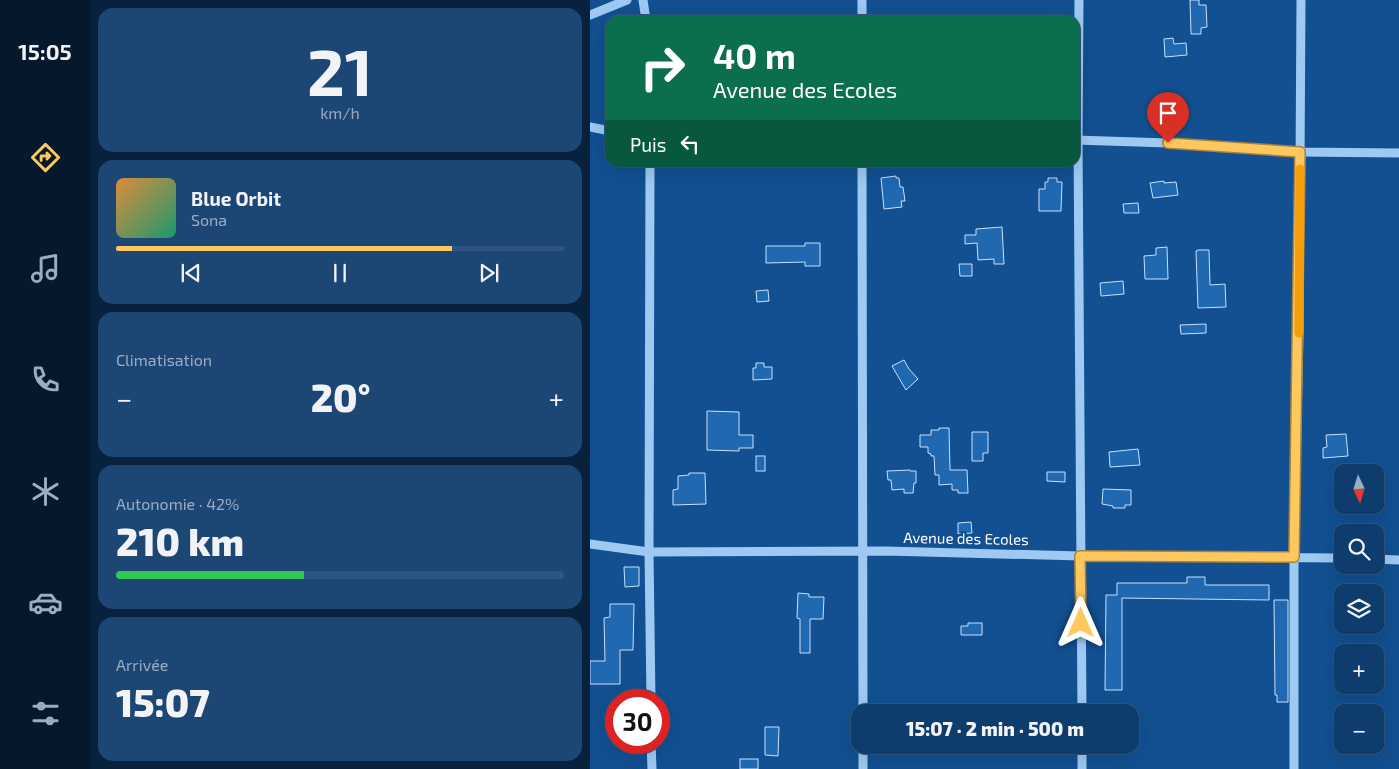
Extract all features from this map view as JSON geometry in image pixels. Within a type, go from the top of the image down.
[{"type":"street","points":[[590,15],[627,0]]},
{"type":"street","points":[[643,0],[645,15]]},
{"type":"street","points":[[862,0],[862,15]]},
{"type":"street","points":[[1080,0],[1080,15]]},
{"type":"street","points":[[1294,769],[1294,557],[1301,0]]},
{"type":"street","points":[[590,127],[605,130]]},
{"type":"street","points":[[1080,141],[1168,143],[1300,152],[1399,153]]},
{"type":"street","points":[[650,167],[649,552],[651,689]]},
{"type":"street","points":[[862,167],[863,704]]},
{"type":"street","points":[[1077,167],[1082,704]]},
{"type":"street","name":"Avenue des Ecoles","points":[[590,544],[649,552],[864,551],[1080,556],[1334,558]]},
{"type":"street","points":[[1384,559],[1399,560]]},
{"type":"street","points":[[651,754],[652,769]]},
{"type":"street","points":[[863,754],[863,769]]},
{"type":"street","points":[[1082,754],[1082,769]]},
{"type":"building","points":[[1190,0],[1199,0],[1199,5],[1206,5],[1207,27],[1201,28],[1201,34],[1191,34]]},
{"type":"building","points":[[1173,38],[1174,44],[1186,43],[1187,55],[1165,57],[1164,39]]},
{"type":"building","points":[[896,176],[896,178],[899,178],[900,187],[903,187],[905,201],[901,201],[902,207],[884,209],[881,178]]},
{"type":"building","points":[[1048,178],[1057,178],[1057,182],[1062,182],[1061,211],[1039,211],[1039,189],[1045,189],[1045,182],[1048,182]]},
{"type":"building","points":[[1164,181],[1164,183],[1176,182],[1178,195],[1153,198],[1150,183]]},
{"type":"building","points":[[1138,203],[1139,213],[1124,213],[1123,204]]},
{"type":"building","points":[[1002,227],[1004,264],[994,264],[994,259],[978,260],[977,243],[965,244],[965,235],[976,235],[976,229]]},
{"type":"building","points":[[805,243],[820,243],[820,266],[805,266],[805,262],[766,263],[766,246],[805,246]]},
{"type":"building","points":[[1167,247],[1168,279],[1145,279],[1144,256],[1156,255],[1156,248]]},
{"type":"building","points":[[1209,250],[1210,285],[1225,284],[1226,307],[1198,308],[1196,251]]},
{"type":"building","points":[[959,264],[972,264],[972,276],[960,276]]},
{"type":"building","points":[[1123,281],[1124,294],[1101,296],[1100,283]]},
{"type":"building","points":[[768,290],[769,301],[757,302],[756,291]]},
{"type":"building","points":[[1206,324],[1206,333],[1181,334],[1180,325]]},
{"type":"building","points":[[904,360],[918,379],[906,390],[892,366]]},
{"type":"building","points":[[756,363],[764,363],[764,367],[772,367],[772,379],[753,380],[753,368],[756,368]]},
{"type":"building","points":[[707,411],[739,412],[739,435],[753,435],[753,448],[739,448],[739,451],[707,450]]},
{"type":"building","points":[[939,428],[949,428],[950,470],[967,470],[968,493],[958,493],[958,490],[952,490],[952,484],[939,485],[939,475],[935,475],[934,456],[928,453],[928,447],[920,447],[920,435],[931,435],[931,430],[939,430]]},
{"type":"building","points":[[972,432],[988,432],[988,453],[983,453],[983,461],[972,461]]},
{"type":"building","points":[[1346,434],[1348,456],[1323,458],[1323,448],[1327,447],[1326,435]]},
{"type":"building","points":[[1138,449],[1140,465],[1110,467],[1109,452]]},
{"type":"building","points":[[756,456],[765,456],[765,471],[756,471]]},
{"type":"building","points":[[887,471],[916,471],[916,483],[914,483],[913,493],[904,493],[904,489],[892,490],[891,480],[888,480]]},
{"type":"building","points":[[1047,472],[1065,472],[1065,482],[1047,481]]},
{"type":"building","points":[[689,473],[705,473],[706,504],[673,505],[673,490],[678,489],[678,476],[689,475]]},
{"type":"building","points":[[1103,489],[1131,490],[1131,505],[1125,505],[1125,508],[1113,508],[1113,506],[1102,504]]},
{"type":"building","points":[[971,522],[972,533],[958,534],[958,523]]},
{"type":"building","points":[[624,567],[639,567],[639,586],[625,587]]},
{"type":"building","points":[[1187,577],[1205,577],[1205,585],[1269,585],[1269,600],[1122,598],[1122,690],[1105,690],[1106,595],[1117,595],[1117,583],[1187,583]]},
{"type":"building","points":[[798,593],[809,594],[809,597],[824,597],[823,619],[810,619],[810,653],[800,653],[800,619],[797,618]]},
{"type":"building","points":[[1274,600],[1288,600],[1288,702],[1277,702],[1277,695],[1275,695]]},
{"type":"building","points":[[610,604],[634,604],[633,650],[620,650],[620,684],[590,684],[590,661],[605,661],[604,618],[610,617]]},
{"type":"building","points":[[968,623],[982,623],[982,635],[961,635],[961,626],[968,626]]},
{"type":"building","points":[[765,727],[779,727],[778,756],[765,755]]},
{"type":"building","points":[[740,759],[758,759],[758,769],[740,769]]},
{"type":"slow traffic","points":[[1299,333],[1300,169]]},
{"type":"route","points":[[1081,623],[1080,556],[1294,557],[1300,152],[1168,143]]}]
